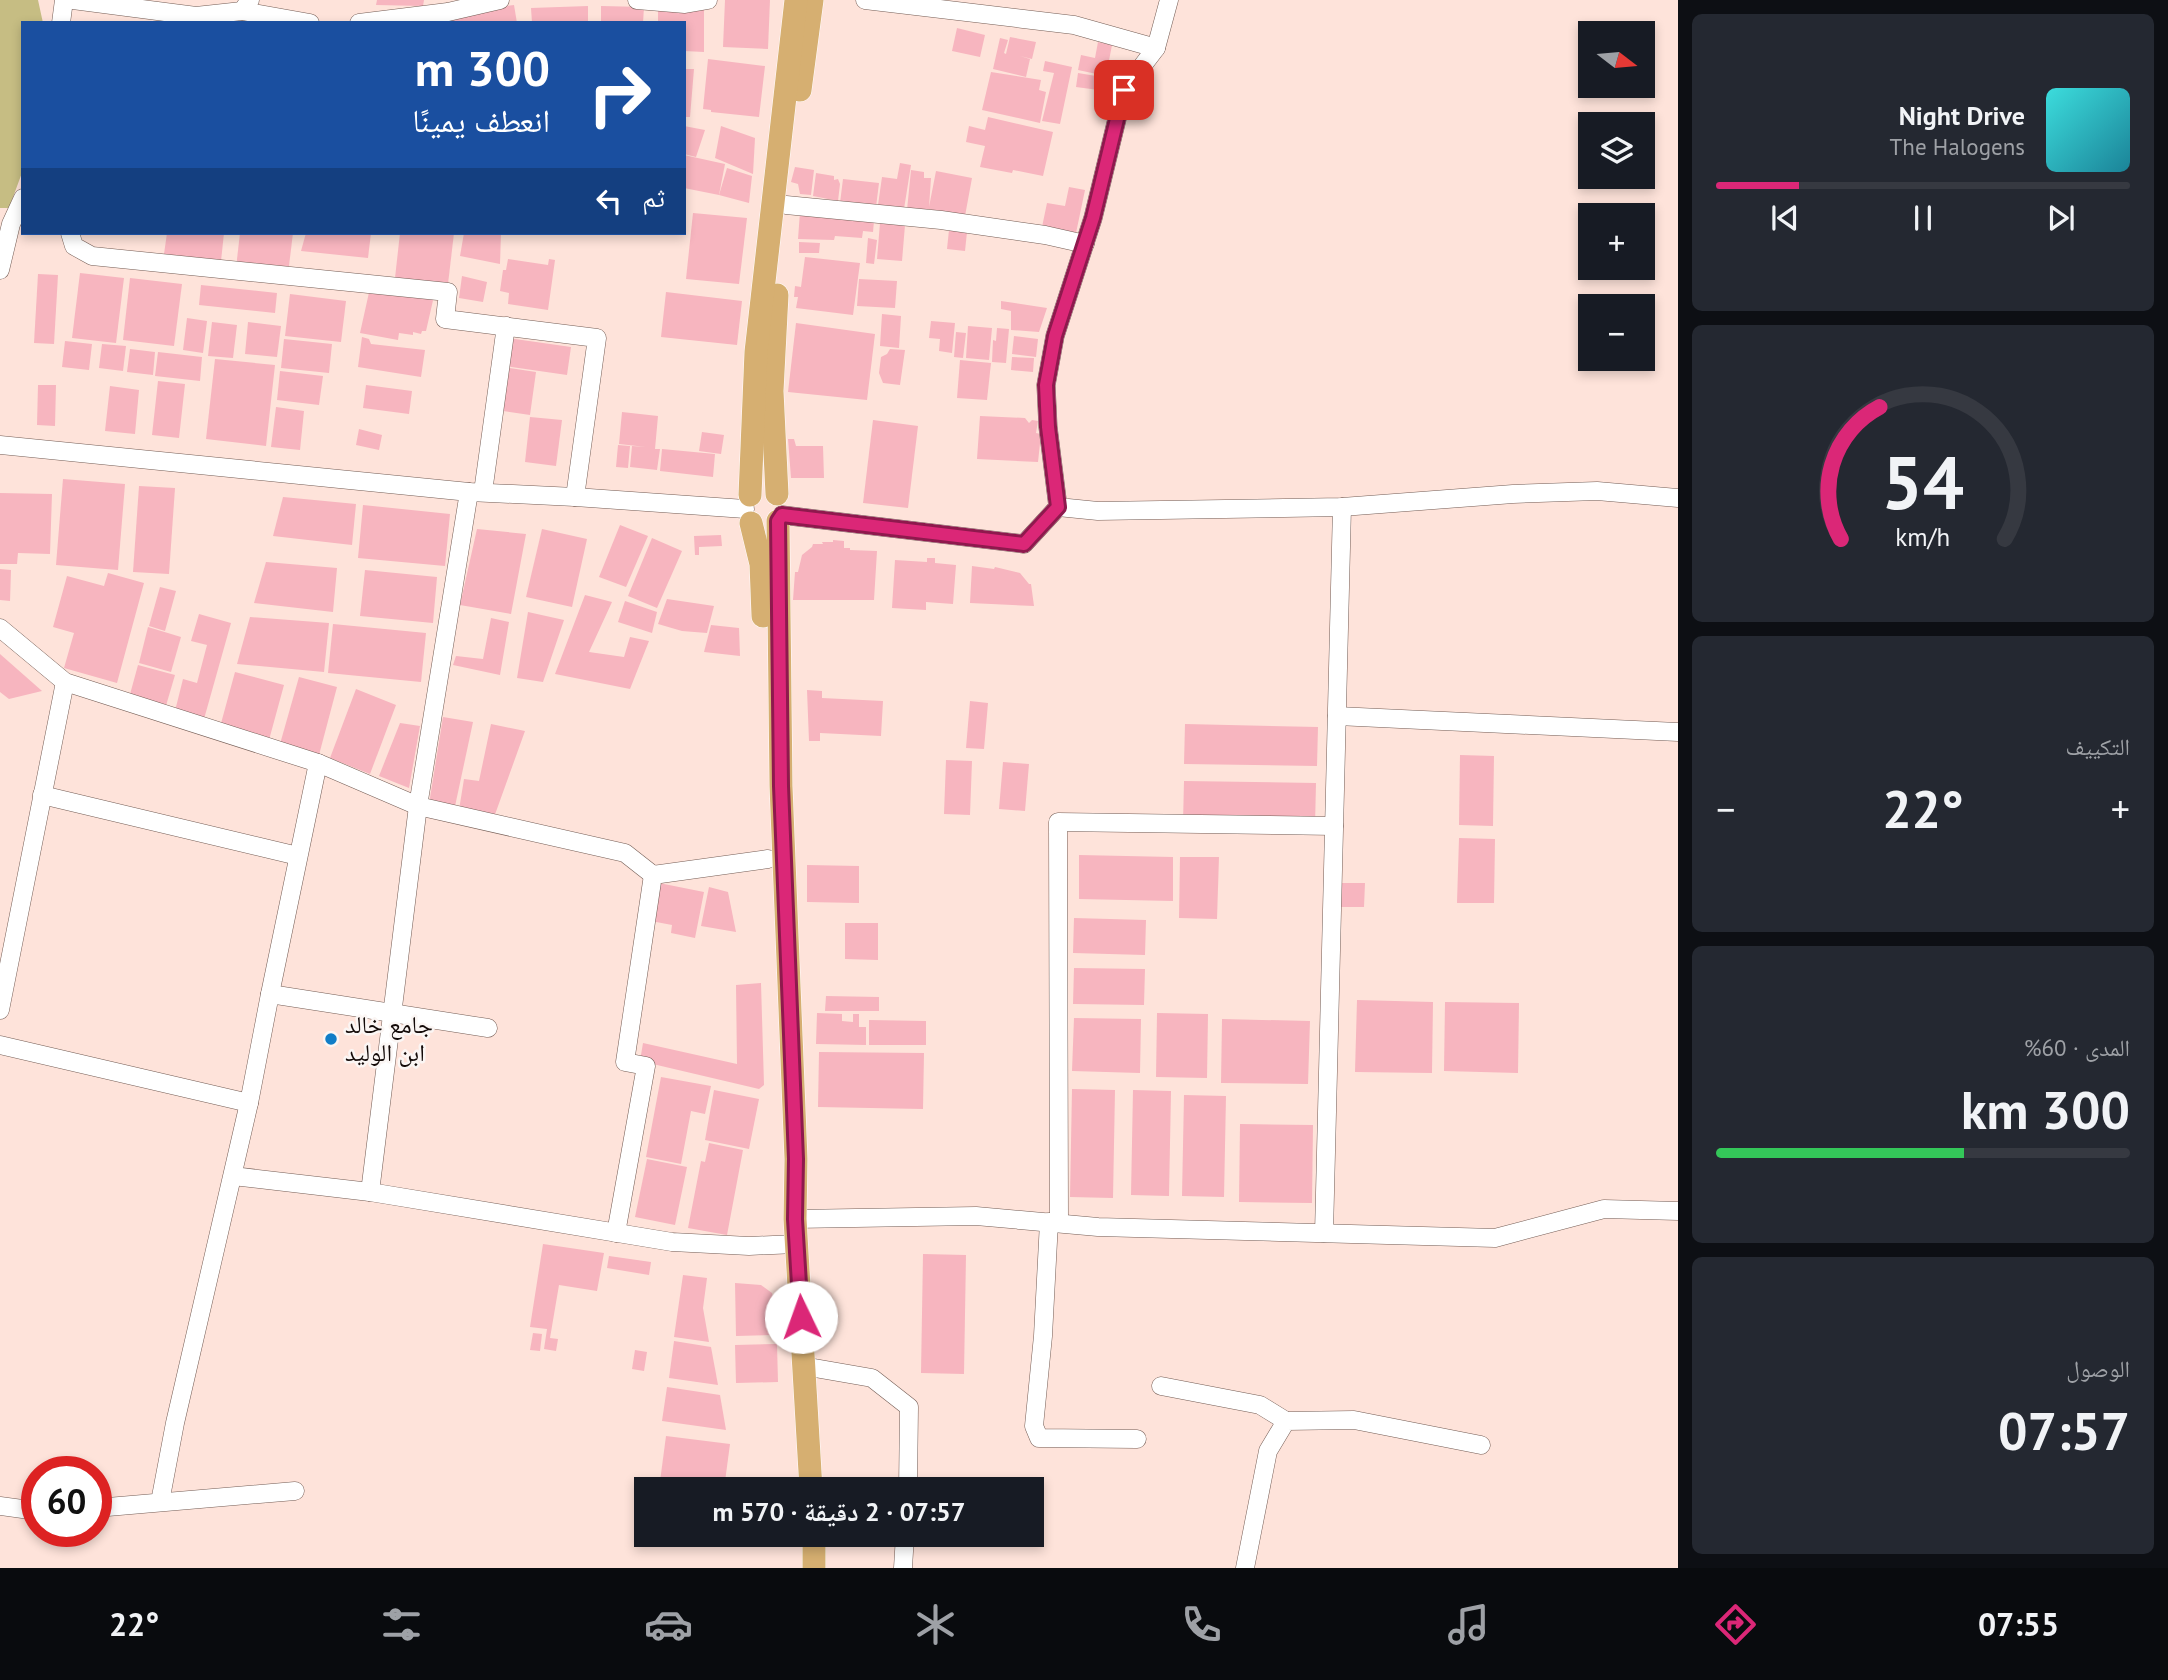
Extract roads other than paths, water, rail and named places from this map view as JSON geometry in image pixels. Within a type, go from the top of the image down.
[{"type":"main road","points":[[796,0],[779,135],[763,390],[779,510],[781,786],[796,1159],[796,1244],[810,1477]]},
{"type":"main road","points":[[795,1219],[782,1168],[768,859],[762,578],[759,550],[749,509],[763,390],[775,320],[786,205],[812,0]]},
{"type":"main road","points":[[749,509],[764,489],[779,510]]},
{"type":"main road","points":[[749,509],[765,527],[779,510]]},
{"type":"main road","points":[[814,1547],[814,1568]]},
{"type":"street","points":[[61,21],[64,0]]},
{"type":"street","points":[[73,0],[196,16],[246,6],[302,21]]},
{"type":"street","points":[[375,21],[448,12],[500,0]]},
{"type":"street","points":[[637,0],[685,4],[708,0]]},
{"type":"street","points":[[865,0],[1074,25],[1156,48]]},
{"type":"street","points":[[779,510],[1024,544],[1058,507],[1048,427],[1046,385],[1055,336],[1085,244],[1111,150],[1124,90],[1156,48],[1169,0]]},
{"type":"street","points":[[0,271],[6,224],[21,201]]},
{"type":"street","points":[[786,205],[942,220],[1045,234],[1085,244]]},
{"type":"street","points":[[71,235],[74,246],[92,256],[448,292],[445,319],[597,338],[575,497]]},
{"type":"street","points":[[370,1192],[418,806],[506,326]]},
{"type":"street","points":[[0,445],[476,492],[749,509]]},
{"type":"street","points":[[1058,507],[1098,511],[1342,508],[1513,494],[1597,491],[1678,498]]},
{"type":"street","points":[[1324,1233],[1342,508]]},
{"type":"street","points":[[0,628],[65,682],[318,763],[418,806],[625,853],[653,876],[768,859]]},
{"type":"street","points":[[0,1010],[5,952],[65,682]]},
{"type":"street","points":[[1337,716],[1678,732]]},
{"type":"street","points":[[160,1502],[175,1423],[249,1103],[318,763]]},
{"type":"street","points":[[41,795],[298,856]]},
{"type":"street","points":[[1137,1439],[1039,1438],[1034,1426],[1054,1223],[1058,822],[1334,826]]},
{"type":"street","points":[[616,1233],[646,1066],[625,1062],[653,876]]},
{"type":"street","points":[[270,994],[488,1028]]},
{"type":"street","points":[[0,1045],[249,1103]]},
{"type":"street","points":[[233,1176],[370,1192],[672,1242],[749,1246],[796,1244]]},
{"type":"street","points":[[795,1219],[976,1216],[1098,1227],[1495,1238],[1604,1209],[1678,1211]]},
{"type":"street","points":[[803,1366],[872,1378],[909,1407],[908,1477]]},
{"type":"street","points":[[1161,1386],[1260,1405],[1286,1421],[1354,1420],[1481,1445]]},
{"type":"street","points":[[1245,1568],[1268,1451],[1286,1421]]},
{"type":"street","points":[[112,1506],[295,1491]]},
{"type":"street","points":[[0,1506],[21,1509]]},
{"type":"street","points":[[903,1568],[904,1547]]},
{"type":"place","name":"جامع خالد ابن الوليد","points":[[331,1039]]}]
